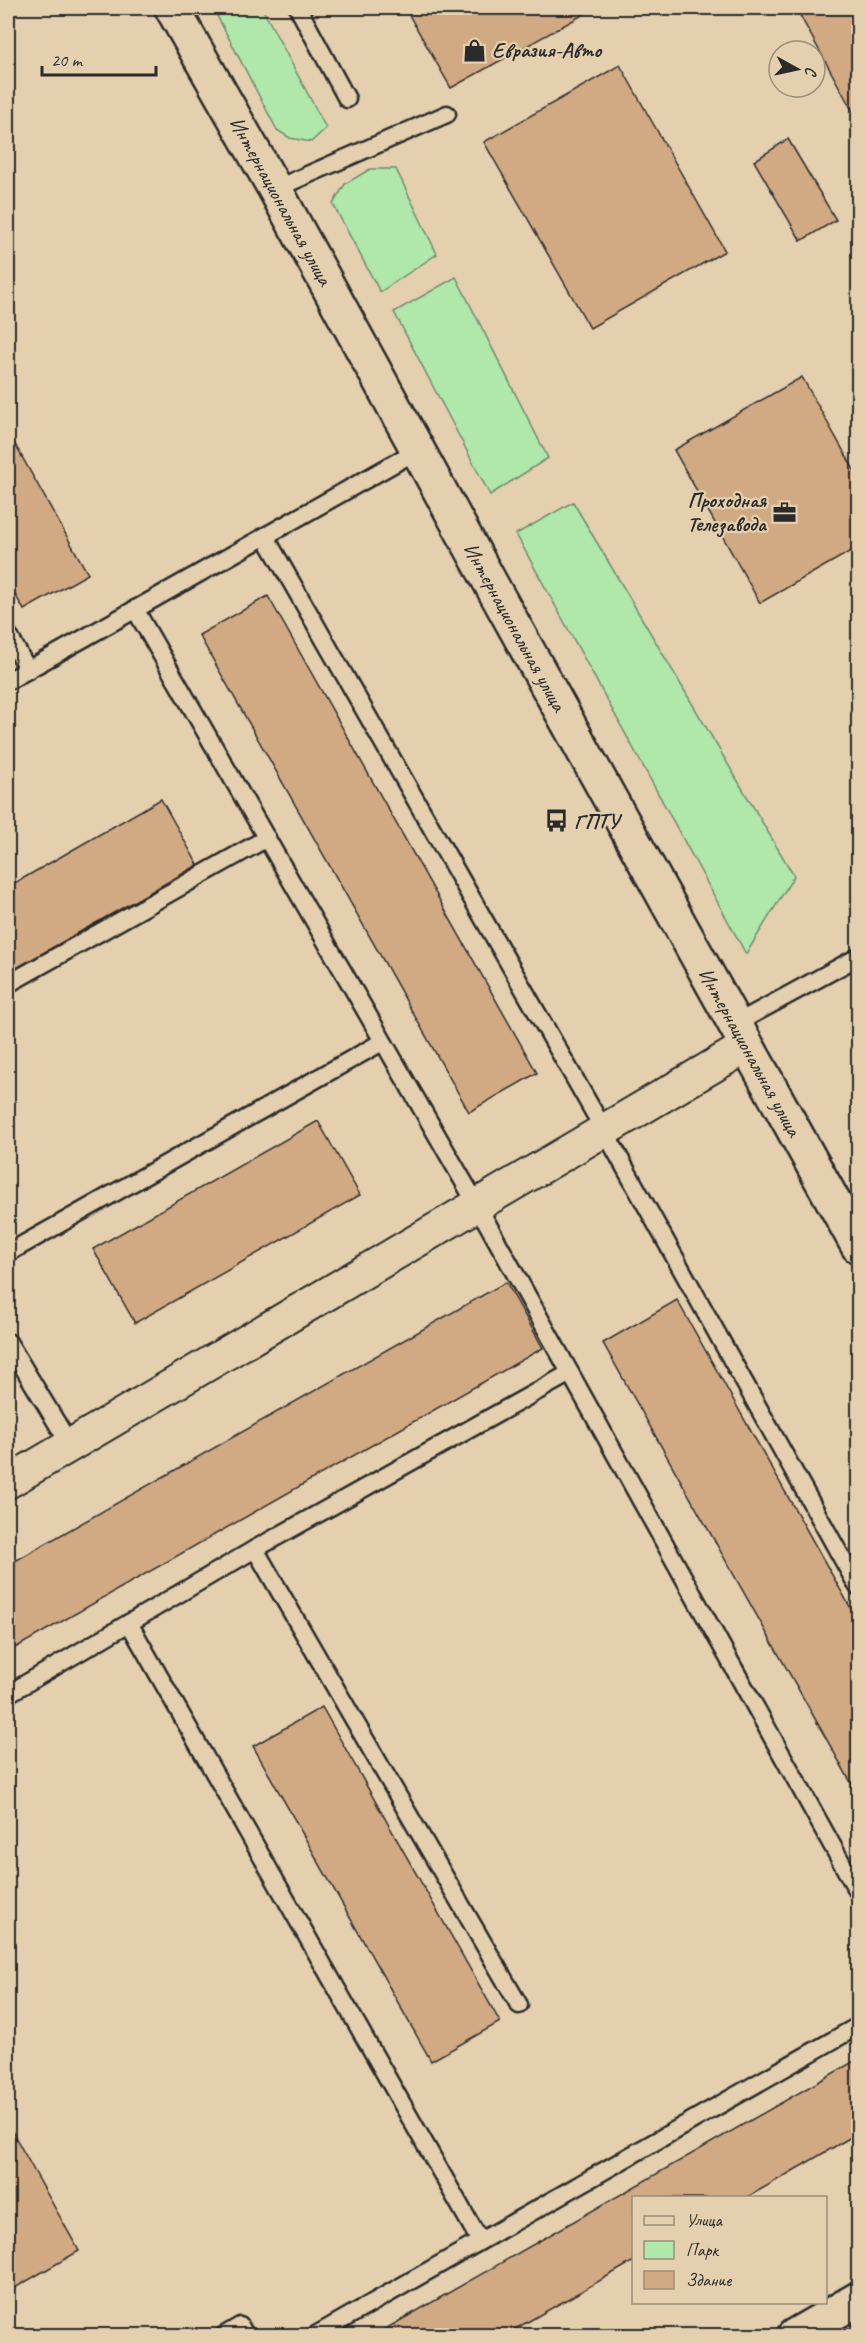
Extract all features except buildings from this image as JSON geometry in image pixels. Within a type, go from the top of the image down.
[{"type":"street","name":"Интернациональная улица","points":[[172,8],[275,189],[858,1245]]},
{"type":"street","points":[[8,1482],[604,1130],[741,1035]]},
{"type":"street","points":[[794,2336],[858,2299]]},
{"type":"lane","points":[[298,8],[347,99]]},
{"type":"lane","points":[[275,189],[447,114]]},
{"type":"lane","points":[[8,681],[418,450]]},
{"type":"lane","points":[[265,536],[604,1130],[858,1587]]},
{"type":"lane","points":[[135,609],[477,1205],[858,1892]]},
{"type":"lane","points":[[8,634],[28,670]]},
{"type":"lane","points":[[8,984],[267,838]]},
{"type":"lane","points":[[741,1035],[858,957]]},
{"type":"lane","points":[[8,1253],[382,1042]]},
{"type":"lane","points":[[8,1342],[70,1445]]},
{"type":"lane","points":[[8,1694],[255,1549],[570,1373]]},
{"type":"lane","points":[[255,1549],[519,2005]]},
{"type":"lane","points":[[129,1623],[480,2241]]},
{"type":"lane","points":[[314,2336],[858,2025]]},
{"type":"lane","points":[[223,2336],[240,2326],[246,2336]]},
{"type":"green space","points":[[213,8],[262,8],[326,128],[311,142],[290,138],[277,130]]},
{"type":"green space","points":[[370,169],[396,169],[437,254],[380,292],[333,204],[345,184]]},
{"type":"green space","points":[[456,277],[548,458],[490,495],[394,312]]},
{"type":"green space","points":[[573,502],[794,876],[746,954],[516,534]]},
{"type":"place","name":"Евразия-Авто","points":[[474,50]]},
{"type":"place","name":"Проходная Телезавода","points":[[784,512]]},
{"type":"place","name":"ГПТУ","points":[[556,821]]}]
